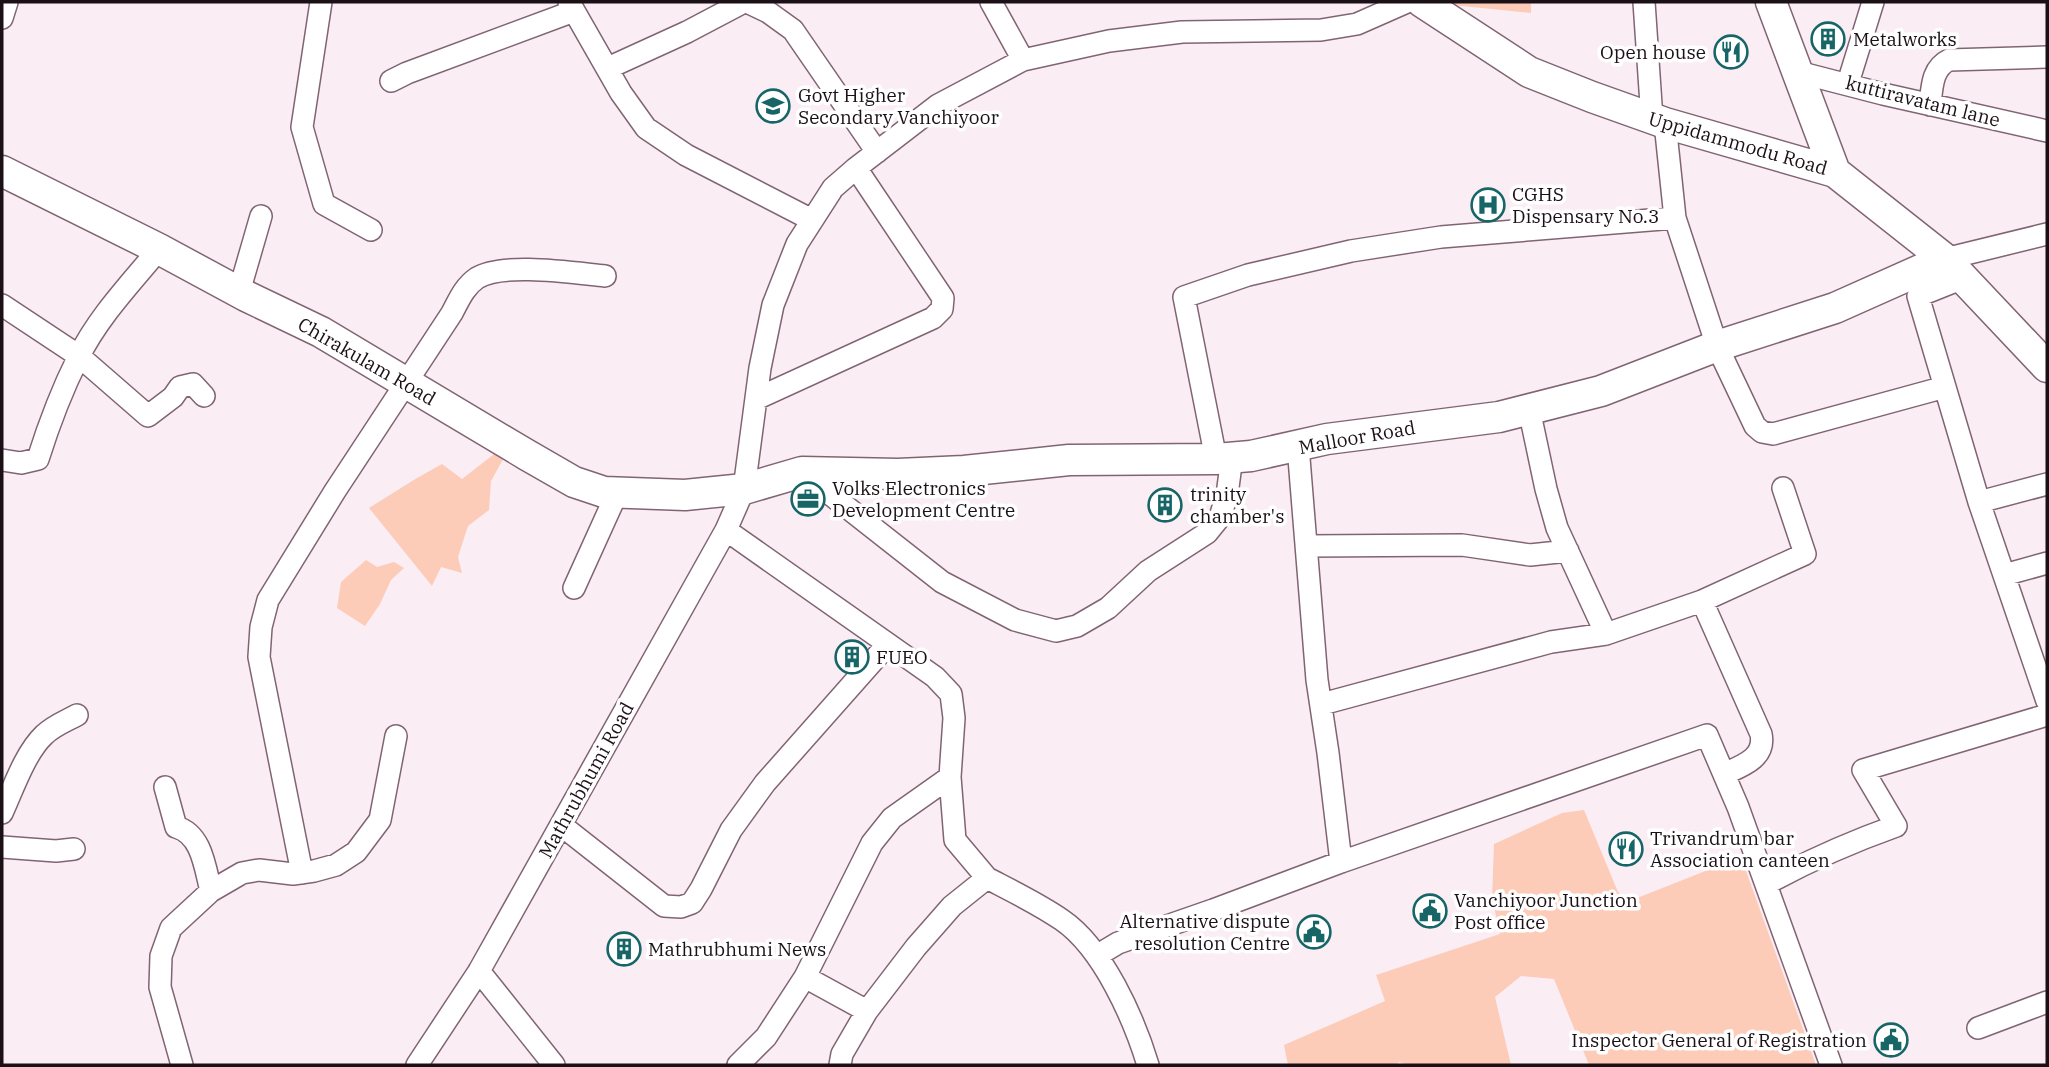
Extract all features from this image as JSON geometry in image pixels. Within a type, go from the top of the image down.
[{"type":"street","points":[[321,2],[302,127],[324,204],[371,230]]},
{"type":"street","points":[[608,68],[745,2],[768,12],[793,30],[877,152]]},
{"type":"street","points":[[991,2],[1023,60]]},
{"type":"street","name":"Mathrubhumi Road","points":[[417,1065],[479,971],[726,530],[744,489],[760,368],[773,305],[797,244],[833,188],[938,105],[1023,60],[1109,41],[1182,32],[1321,30],[1357,24],[1407,2]]},
{"type":"street","name":"Uppidammodu Road","points":[[1422,2],[1530,72],[1658,121],[1835,172],[1954,268],[2047,368]]},
{"type":"street","points":[[1644,2],[1658,121],[1675,218],[1717,346],[1755,426],[1762,432],[1773,434],[1945,387]]},
{"type":"street","points":[[1771,2],[1835,172]]},
{"type":"street","points":[[1847,83],[1873,2]]},
{"type":"street","points":[[391,81],[572,6],[621,93],[646,128],[686,155],[812,220]]},
{"type":"street","points":[[1930,105],[1936,72],[1941,64],[1949,60],[2047,57]]},
{"type":"street","name":"kuttiravatam lane","points":[[1798,72],[2047,131]]},
{"type":"street","points":[[756,399],[933,318],[942,309],[943,298],[856,168]]},
{"type":"street","name":"Chirakulam Road","points":[[2,171],[321,332],[574,482],[604,492],[617,493],[685,495],[744,489]]},
{"type":"street","points":[[239,292],[261,216]]},
{"type":"street","points":[[802,472],[942,582],[1014,620],[1056,631],[1077,626],[1108,608],[1148,571],[1207,533],[1220,517],[1227,495],[1224,458],[1184,297],[1248,275],[1377,247],[1441,237],[1675,218]]},
{"type":"street","points":[[2047,234],[1954,268],[1918,296],[1979,502],[2047,701]]},
{"type":"street","points":[[2,460],[21,463],[38,458],[48,427],[79,356],[108,311],[159,249]]},
{"type":"street","name":"Malloor Road","points":[[744,489],[802,472],[898,474],[964,471],[1069,460],[1251,456],[1327,439],[1499,417],[1601,391],[1717,346],[1954,268]]},
{"type":"street","points":[[302,873],[259,657],[261,628],[268,600],[335,491],[452,313],[465,288],[478,277],[494,272],[526,269],[606,276]]},
{"type":"street","points":[[2,305],[79,356],[148,416],[173,397],[180,387],[193,384],[204,396]]},
{"type":"street","points":[[1529,409],[1557,528],[1606,634]]},
{"type":"street","points":[[1298,446],[1318,680],[1340,862]]},
{"type":"street","points":[[1979,502],[2047,484]]},
{"type":"street","points":[[1322,704],[1551,642],[1606,634],[1702,601],[1805,554],[1783,488]]},
{"type":"street","points":[[575,588],[617,493]]},
{"type":"street","points":[[726,530],[934,677],[951,694],[954,718],[950,777],[955,840],[987,877],[1064,920],[1098,956],[1139,1036],[1148,1065]]},
{"type":"street","points":[[1307,546],[1462,545],[1530,555],[1567,551]]},
{"type":"street","points":[[2004,575],[2047,562]]},
{"type":"street","points":[[1702,601],[1762,741],[1761,748],[1751,760],[1724,774]]},
{"type":"street","points":[[561,825],[664,906],[681,907],[692,903],[731,830],[765,783],[888,645]]},
{"type":"street","points":[[2,813],[37,743],[60,723],[77,715]]},
{"type":"street","points":[[1766,884],[1861,838],[1896,826],[1863,770],[2047,715]]},
{"type":"street","points":[[1098,956],[1118,943],[1340,862],[1707,735],[1738,807],[1831,1065]]},
{"type":"street","points":[[182,1065],[160,987],[161,956],[171,928],[211,891],[242,873],[260,870],[302,873],[336,865],[356,852],[380,820],[396,736]]},
{"type":"street","points":[[738,1065],[766,1037],[805,977],[872,843],[892,818],[950,777]]},
{"type":"street","points":[[166,787],[176,827],[186,830],[203,856],[211,891]]},
{"type":"street","points":[[2,847],[56,851],[74,849]]},
{"type":"street","points":[[840,1065],[842,1054],[867,1012],[916,947],[952,906],[987,877]]},
{"type":"street","points":[[479,971],[554,1065]]},
{"type":"street","points":[[805,977],[867,1012]]},
{"type":"street","points":[[1978,1028],[2047,1002]]},
{"type":"shaded area","points":[[1531,2],[1531,13],[1432,3]]},
{"type":"shaded area","points":[[498,451],[506,454],[491,481],[489,510],[468,526],[458,557],[462,573],[441,567],[432,586],[369,508],[442,464],[462,479]]},
{"type":"shaded area","points":[[366,560],[377,567],[394,562],[404,568],[391,580],[380,604],[365,626],[337,608],[341,582]]},
{"type":"shaded area","points":[[1584,810],[1618,892],[1632,900],[1741,857],[1816,1065],[1589,1065],[1554,979],[1521,976],[1495,997],[1511,1065],[1409,1065],[1399,1062],[1396,1065],[1288,1065],[1284,1045],[1385,1001],[1376,975],[1500,934],[1492,898],[1494,844],[1562,813]]},
{"type":"place","name":"Metalworks","points":[[1828,39]]},
{"type":"place","name":"Open house","points":[[1731,52]]},
{"type":"place","name":"Govt Higher Secondary Vanchiyoor","points":[[773,106]]},
{"type":"place","name":"CGHS Dispensary No.3","points":[[1488,205]]},
{"type":"place","name":"Volks Electronics Development Centre","points":[[808,499]]},
{"type":"place","name":"trinity chamber's","points":[[1165,505]]},
{"type":"place","name":"FUEO","points":[[852,657]]},
{"type":"place","name":"Trivandrum bar Association canteen","points":[[1626,849]]},
{"type":"place","name":"Vanchiyoor Junction Post office","points":[[1430,911]]},
{"type":"place","name":"Alternative dispute resolution Centre","points":[[1314,932]]},
{"type":"place","name":"Mathrubhumi News","points":[[624,949]]},
{"type":"place","name":"Inspector General of Registration","points":[[1891,1040]]}]
